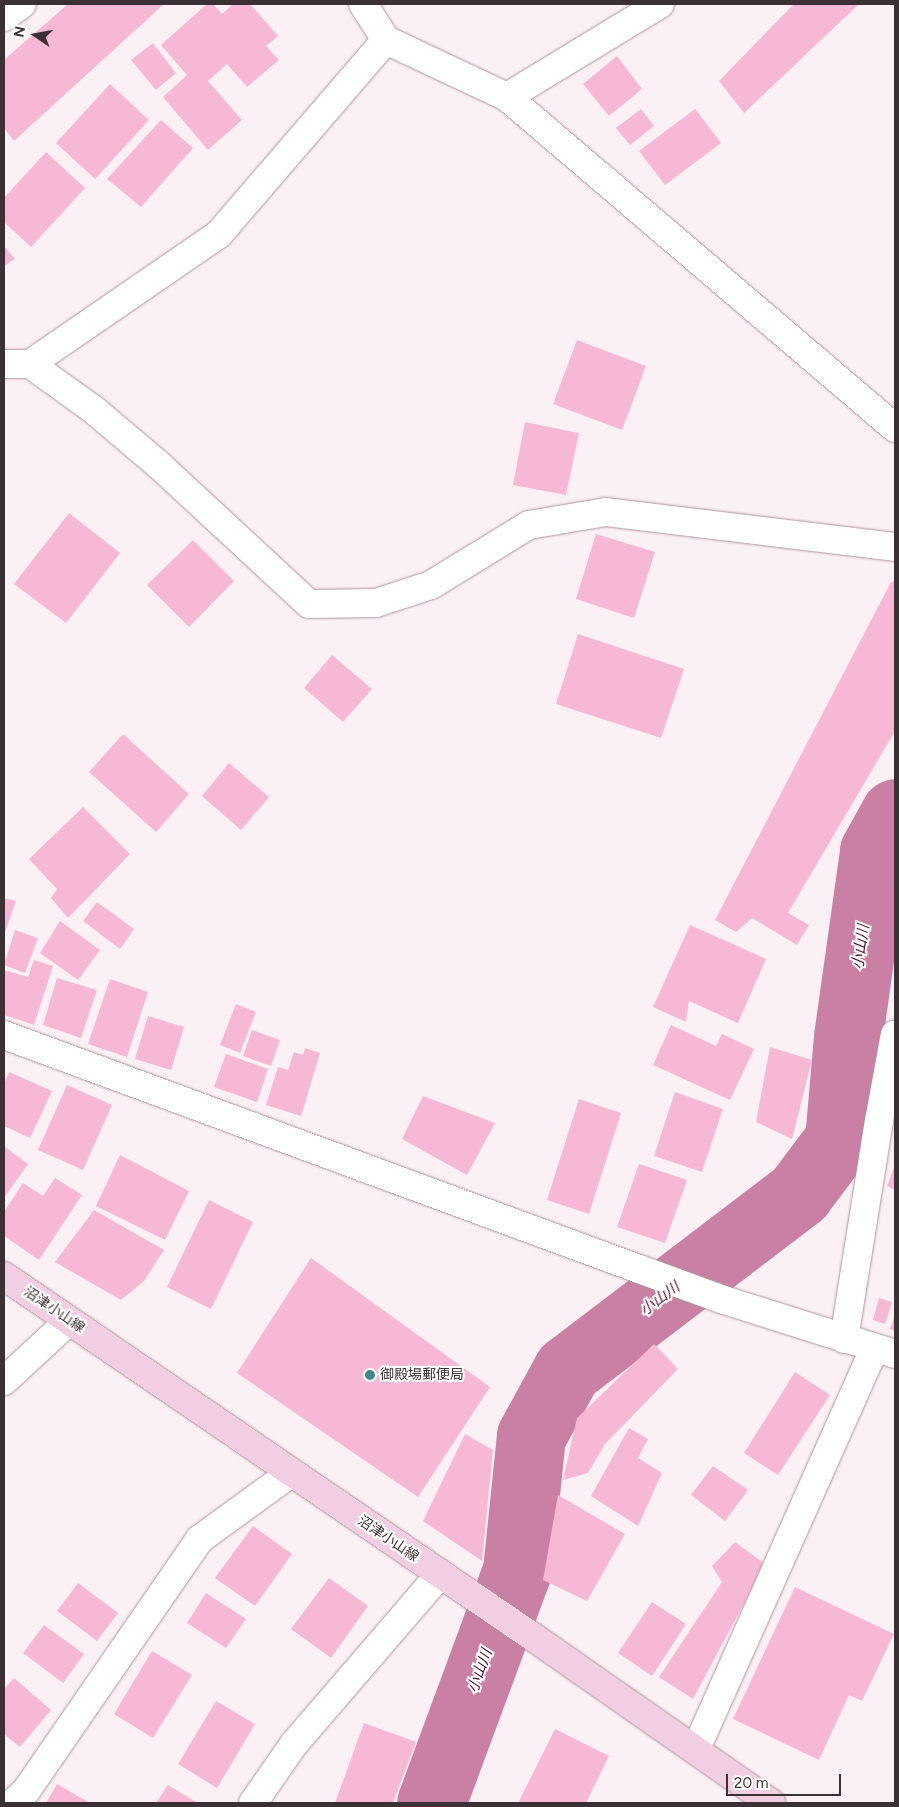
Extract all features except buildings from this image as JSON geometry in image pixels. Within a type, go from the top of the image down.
[{"type":"main road","name":"沼津小山線","points":[[4,1276],[536,1639],[771,1803]]},
{"type":"street","points":[[4,17],[22,4]]},
{"type":"street","points":[[363,4],[386,40],[507,97],[895,428]]},
{"type":"street","points":[[507,97],[660,4]]},
{"type":"street","points":[[386,40],[219,234],[17,364],[94,410],[160,466],[309,604],[376,603],[431,585],[529,525],[606,512],[895,547]]},
{"type":"street","points":[[844,1339],[895,1034]]},
{"type":"street","points":[[4,1035],[639,1270],[884,1352],[696,1749]]},
{"type":"street","points":[[4,1381],[69,1321]]},
{"type":"street","points":[[13,1803],[26,1791],[200,1538],[291,1473]]},
{"type":"street","points":[[253,1803],[294,1744],[440,1574]]},
{"type":"waterway","name":"小山川","points":[[431,1803],[517,1571],[531,1436],[567,1370],[799,1193],[839,1140],[848,1037],[874,851],[895,813]]},
{"type":"place","name":"御殿場郵便局","points":[[370,1375]]}]
